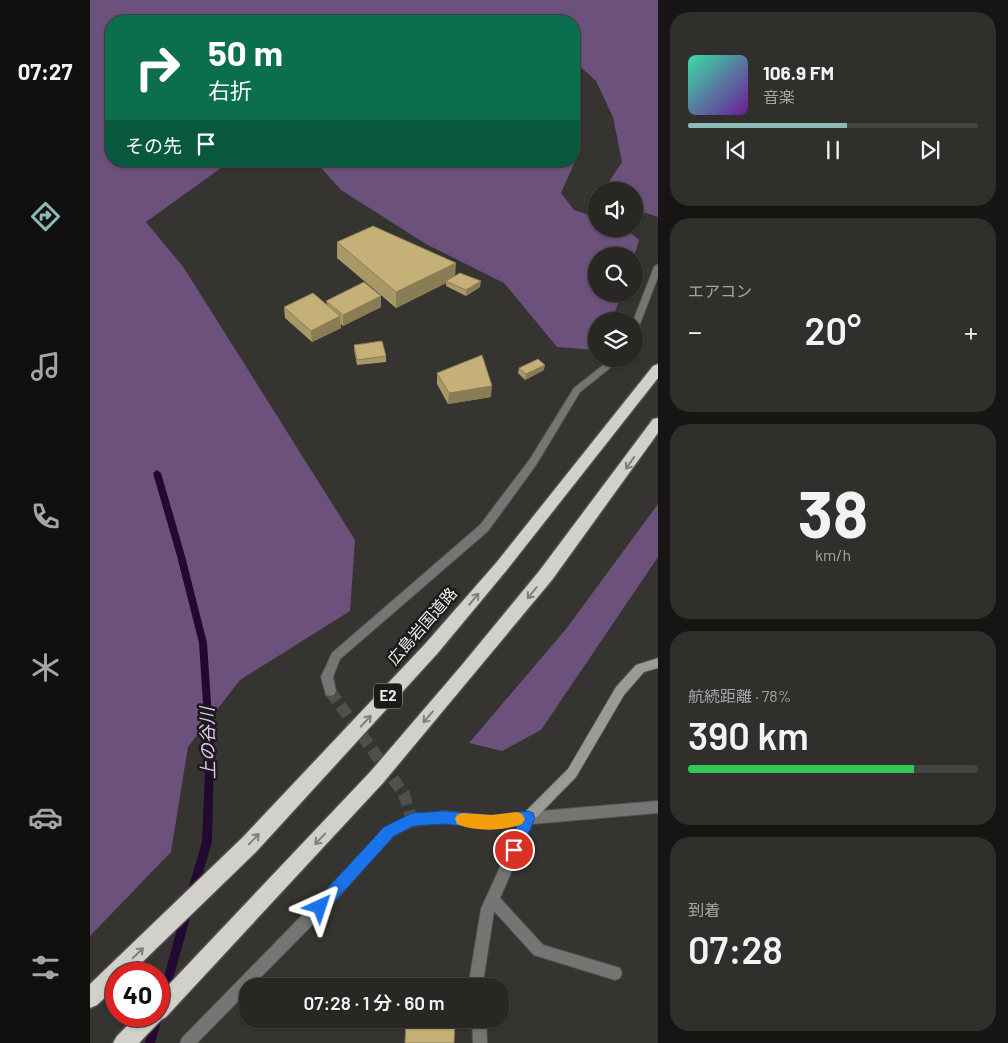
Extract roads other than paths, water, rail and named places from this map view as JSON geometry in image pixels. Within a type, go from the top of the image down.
[{"type":"highway","name":"広島岩国道路","points":[[90,998],[249,845],[432,649],[507,559],[658,368]]},
{"type":"highway","points":[[170,998],[377,777],[461,679],[546,575],[606,497],[658,423]]},
{"type":"highway","points":[[124,1043],[141,1027]]},
{"type":"street","points":[[641,312],[658,267]]},
{"type":"street","points":[[330,691],[327,677],[336,656],[484,528],[533,462],[577,390],[607,367]]},
{"type":"street","points":[[477,978],[488,909],[528,818],[572,773],[620,691],[640,668],[658,662]]},
{"type":"street","points":[[187,1043],[320,907],[389,832],[412,820],[443,818],[492,822],[658,807]]},
{"type":"street","points":[[492,899],[539,950],[614,973]]},
{"type":"street","points":[[479,1028],[480,1043]]},
{"type":"waterway","name":"上の谷川","points":[[157,473],[203,643],[210,748],[207,842],[192,893]]},
{"type":"waterway","name":"上の谷川","points":[[170,973],[187,911]]},
{"type":"waterway","name":"上の谷川","points":[[150,1043],[154,1027]]},
{"type":"tunnel","points":[[330,691],[404,794],[412,820]]}]
